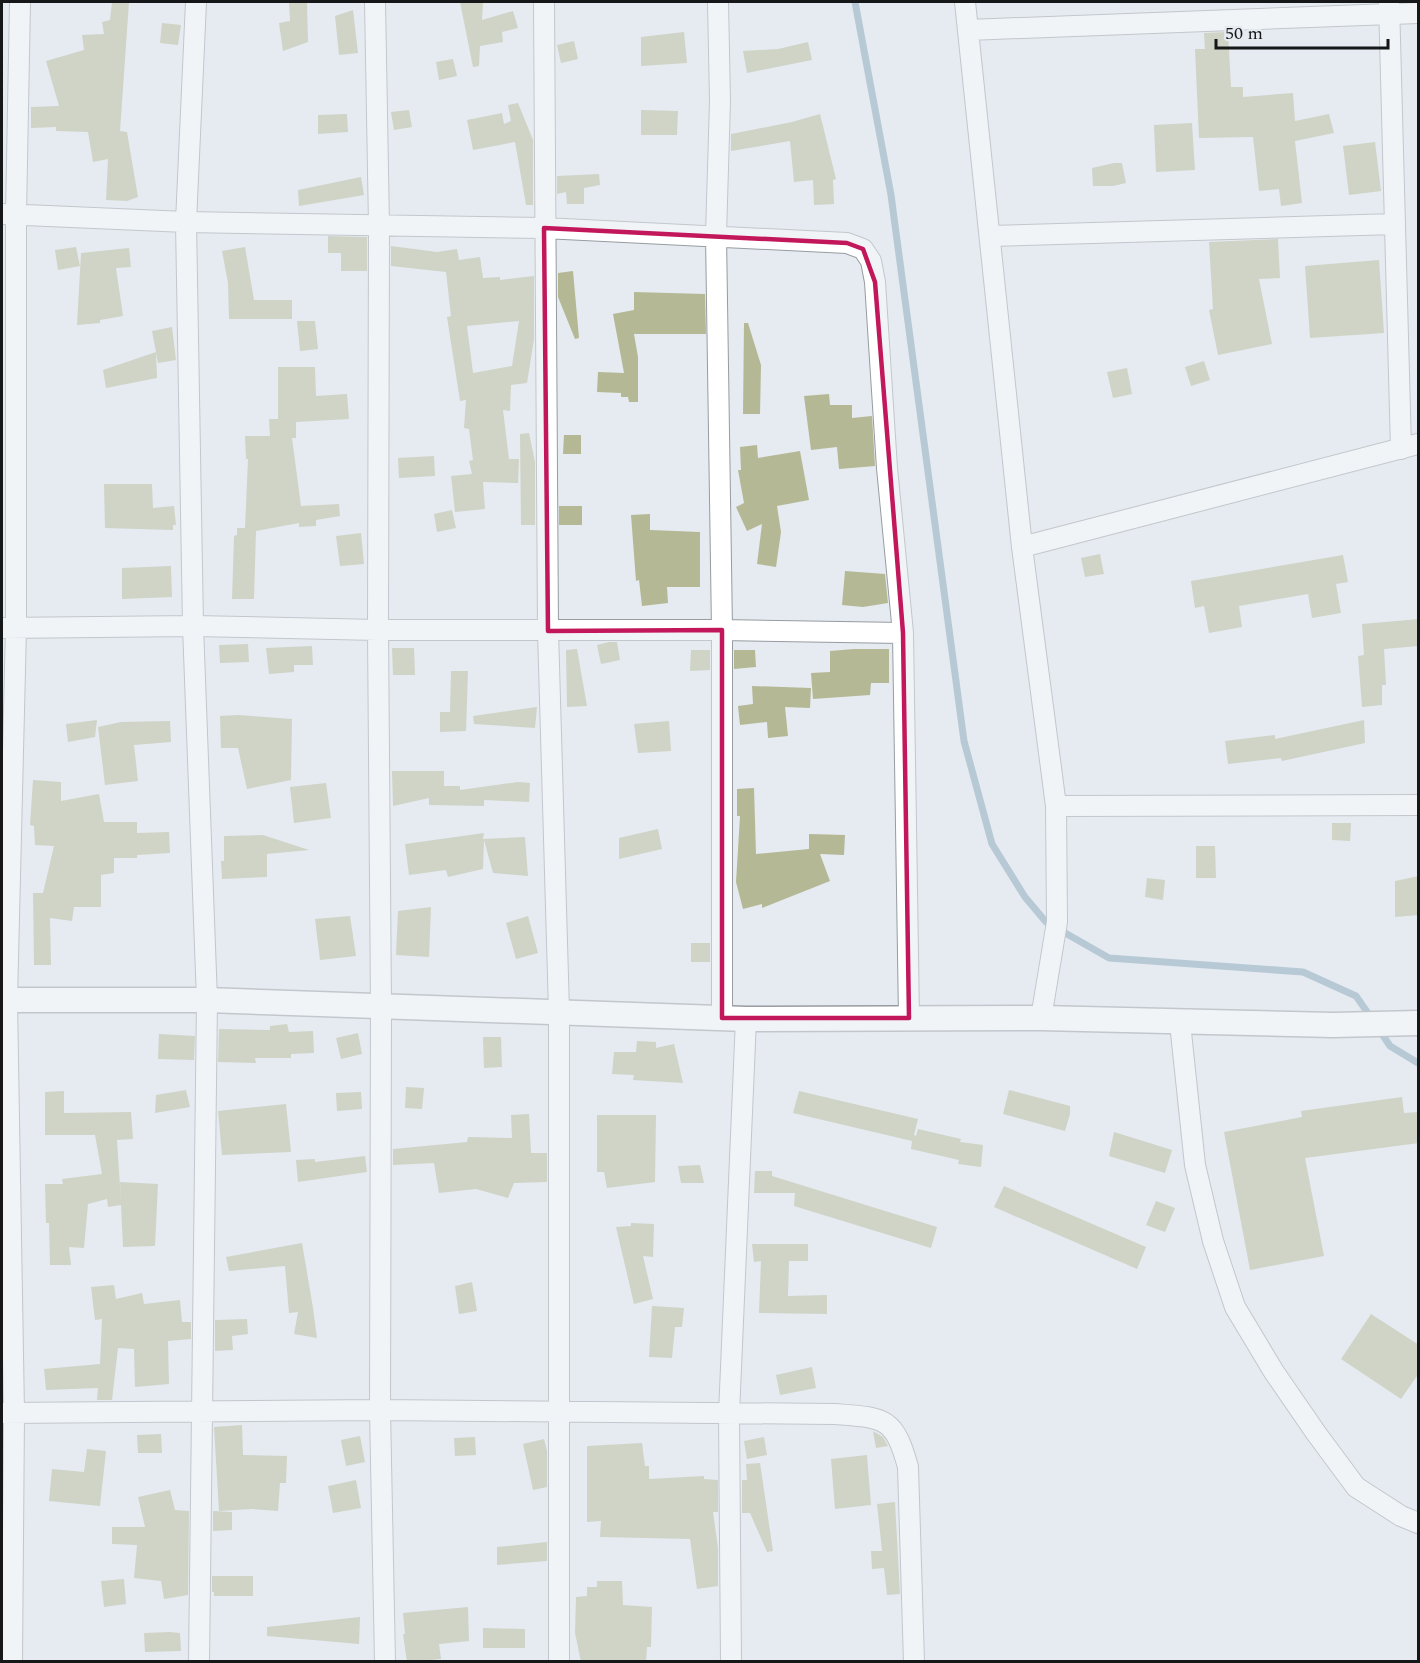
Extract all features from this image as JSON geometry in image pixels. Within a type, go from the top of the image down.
[{"type":"street","points":[[12,1662],[4,1000],[9,628],[9,214],[20,2]]},
{"type":"street","points":[[196,2],[186,222],[193,626],[207,1000],[199,1662]]},
{"type":"street","points":[[375,2],[379,226],[380,1410],[385,1662]]},
{"type":"street","points":[[544,2],[548,631],[559,1011],[559,1662]]},
{"type":"street","points":[[718,2],[720,101],[716,235],[722,630],[722,1018]]},
{"type":"street","points":[[965,2],[1022,547],[1056,806],[1057,922],[1041,1018]]},
{"type":"street","points":[[968,30],[1390,8],[1419,13]]},
{"type":"street","points":[[1022,547],[1410,446],[1395,224],[1390,8]]},
{"type":"street","points":[[9,214],[186,222],[544,228],[716,235],[847,243],[863,249],[871,261],[875,282],[887,468],[903,633],[909,1018]]},
{"type":"street","points":[[990,236],[1395,224]]},
{"type":"street","points":[[9,628],[193,626],[378,630],[722,630],[903,633]]},
{"type":"street","points":[[1056,806],[1419,805]]},
{"type":"street","points":[[4,1000],[207,1000],[746,1019],[1041,1018],[1180,1023],[1333,1025],[1419,1023]]},
{"type":"street","points":[[731,1662],[729,1414],[746,1019]]},
{"type":"street","points":[[1180,1023],[1196,1166],[1213,1241],[1235,1307],[1274,1372],[1356,1486],[1401,1516],[1419,1523]]},
{"type":"street","points":[[8,1413],[380,1410],[835,1414],[872,1417],[891,1426],[902,1444],[908,1467],[914,1662]]},
{"type":"highlighted area","points":[[544,228],[847,243],[863,249],[875,282],[903,633],[909,1018],[722,1018],[722,630],[548,631]]},
{"type":"building","points":[[112,2],[129,2],[120,131],[127,132],[138,197],[127,201],[106,200],[108,159],[93,162],[88,132],[56,131],[56,127],[31,128],[31,107],[59,106],[46,61],[84,50],[82,35],[104,34],[102,22],[110,20]]},
{"type":"building","points":[[289,2],[307,2],[308,42],[283,51],[279,23],[290,21]]},
{"type":"building","points":[[460,2],[483,2],[482,20],[513,11],[518,28],[502,32],[503,42],[480,46],[479,66],[473,67]]},
{"type":"building","points":[[353,10],[358,53],[339,55],[335,16]]},
{"type":"building","points":[[162,23],[181,25],[178,45],[160,43]]},
{"type":"building","points":[[684,32],[687,63],[641,66],[641,37]]},
{"type":"building","points":[[1228,32],[1231,87],[1243,87],[1243,97],[1293,93],[1295,121],[1329,114],[1334,133],[1295,141],[1302,203],[1281,206],[1279,189],[1259,191],[1253,137],[1199,138],[1195,49],[1205,49],[1204,33]]},
{"type":"building","points":[[574,41],[578,59],[561,63],[557,45]]},
{"type":"building","points":[[808,42],[812,60],[747,73],[743,51],[778,49]]},
{"type":"building","points":[[453,59],[457,76],[439,80],[436,62]]},
{"type":"building","points":[[518,103],[533,140],[533,205],[526,205],[515,142],[473,150],[467,120],[502,113],[504,124],[511,121],[508,105]]},
{"type":"building","points":[[409,110],[412,127],[394,130],[391,112]]},
{"type":"building","points":[[641,110],[678,111],[677,135],[641,135]]},
{"type":"building","points":[[347,114],[348,132],[318,134],[318,115]]},
{"type":"building","points":[[820,114],[836,179],[833,180],[834,204],[814,205],[813,180],[794,182],[790,141],[731,151],[731,134]]},
{"type":"building","points":[[1192,123],[1195,170],[1156,172],[1154,125]]},
{"type":"building","points":[[1375,142],[1381,191],[1349,195],[1343,146]]},
{"type":"building","points":[[1122,163],[1126,183],[1113,186],[1093,186],[1092,168]]},
{"type":"building","points":[[599,174],[600,185],[584,188],[584,204],[567,204],[566,192],[557,194],[557,176]]},
{"type":"building","points":[[361,177],[364,195],[299,206],[298,190]]},
{"type":"building","points":[[328,236],[367,237],[367,271],[341,271],[341,253],[328,253]]},
{"type":"building","points":[[1278,239],[1280,278],[1259,279],[1272,344],[1218,355],[1209,310],[1213,309],[1209,242]]},
{"type":"building","points":[[391,246],[437,252],[457,249],[459,260],[480,257],[483,278],[500,277],[500,280],[534,276],[534,339],[527,383],[511,385],[510,411],[503,410],[509,459],[519,459],[518,483],[483,482],[485,509],[455,512],[451,476],[472,474],[469,461],[473,460],[469,429],[464,428],[466,400],[460,401],[447,317],[451,316],[446,272],[391,266]],"holes":[[[519,321],[512,366],[473,373],[467,326]]]},
{"type":"building","points":[[76,247],[80,266],[58,270],[55,250]]},
{"type":"building","points":[[245,247],[254,300],[292,300],[292,319],[229,319],[228,283],[222,251]]},
{"type":"building","points":[[129,248],[131,267],[116,268],[123,316],[100,320],[100,323],[77,325],[81,253]]},
{"type":"building","points":[[1379,260],[1384,333],[1310,338],[1305,266]]},
{"type":"building","points":[[573,271],[579,338],[575,339],[558,297],[558,273]]},
{"type":"building","points":[[634,292],[705,294],[706,334],[634,334],[638,357],[638,402],[629,402],[628,397],[621,397],[621,393],[597,392],[598,372],[624,373],[613,314],[634,310]]},
{"type":"building","points":[[297,321],[315,321],[318,349],[300,351]]},
{"type":"building","points":[[744,323],[748,323],[761,365],[760,414],[743,414]]},
{"type":"building","points":[[172,327],[176,360],[158,363],[152,331]]},
{"type":"building","points":[[156,352],[157,378],[106,388],[103,370]]},
{"type":"building","points":[[1204,361],[1210,380],[1191,386],[1185,367]]},
{"type":"building","points":[[278,367],[315,367],[316,396],[347,394],[349,419],[296,422],[296,438],[292,438],[301,506],[339,504],[340,516],[316,520],[316,526],[299,527],[299,523],[256,531],[254,599],[232,599],[234,536],[237,535],[237,528],[245,528],[248,459],[246,459],[245,436],[270,436],[269,419],[278,419]]},
{"type":"building","points":[[1127,368],[1132,394],[1113,398],[1107,372]]},
{"type":"building","points":[[829,394],[830,405],[852,405],[852,418],[872,416],[875,466],[839,469],[837,447],[811,450],[804,396]]},
{"type":"building","points":[[529,433],[535,462],[535,525],[521,525],[520,434]]},
{"type":"building","points":[[564,435],[581,435],[581,454],[563,454]]},
{"type":"building","points":[[757,445],[758,458],[800,451],[809,500],[777,506],[781,532],[776,567],[757,564],[762,524],[747,531],[736,507],[744,503],[738,470],[741,470],[740,447]]},
{"type":"building","points":[[434,456],[435,476],[399,478],[398,458]]},
{"type":"building","points":[[104,484],[152,484],[153,508],[174,506],[176,525],[173,525],[173,530],[105,528]]},
{"type":"building","points":[[559,506],[582,506],[582,525],[559,525]]},
{"type":"building","points":[[452,510],[456,528],[437,532],[434,514]]},
{"type":"building","points":[[650,514],[650,530],[700,532],[700,587],[667,587],[668,603],[642,606],[639,580],[636,581],[631,515]]},
{"type":"building","points":[[361,533],[364,564],[340,566],[336,536]]},
{"type":"building","points":[[1100,554],[1104,574],[1085,577],[1081,558]]},
{"type":"building","points":[[1343,555],[1348,582],[1336,584],[1341,613],[1312,618],[1308,594],[1239,606],[1242,627],[1209,633],[1204,606],[1195,608],[1191,581]]},
{"type":"building","points":[[171,566],[172,597],[122,599],[122,568]]},
{"type":"building","points":[[845,571],[885,574],[888,603],[863,607],[842,605]]},
{"type":"building","points":[[1419,619],[1419,646],[1384,649],[1386,685],[1382,685],[1382,705],[1362,707],[1358,656],[1364,655],[1362,624]]},
{"type":"building","points":[[617,642],[620,660],[601,664],[597,645]]},
{"type":"building","points":[[248,644],[249,662],[220,663],[219,645]]},
{"type":"building","points":[[312,646],[313,665],[294,665],[294,672],[269,674],[266,648]]},
{"type":"building","points":[[392,648],[414,648],[415,675],[393,675]]},
{"type":"building","points":[[577,649],[587,706],[567,707],[566,650]]},
{"type":"building","points":[[889,649],[889,683],[871,683],[870,695],[813,699],[811,673],[830,672],[830,651]]},
{"type":"building","points":[[691,650],[710,650],[710,670],[690,671]]},
{"type":"building","points":[[734,650],[755,650],[756,667],[734,669]]},
{"type":"building","points":[[451,671],[468,671],[466,731],[440,732],[440,712],[450,712]]},
{"type":"building","points":[[752,686],[811,688],[810,708],[785,707],[788,736],[768,738],[767,722],[740,725],[738,706],[753,704]]},
{"type":"building","points":[[537,707],[535,728],[474,724],[473,716]]},
{"type":"building","points":[[220,716],[292,719],[291,780],[247,789],[238,748],[221,748]]},
{"type":"building","points":[[97,720],[95,737],[68,742],[66,724]]},
{"type":"building","points":[[1364,720],[1365,743],[1282,761],[1281,758],[1228,764],[1225,741],[1275,735],[1275,739]]},
{"type":"building","points":[[170,721],[171,742],[134,745],[138,781],[105,785],[98,727],[121,722]]},
{"type":"building","points":[[669,721],[671,751],[638,753],[634,724]]},
{"type":"building","points":[[392,771],[444,771],[444,786],[460,786],[460,790],[518,782],[530,783],[529,802],[484,800],[484,806],[429,805],[429,798],[393,806]]},
{"type":"building","points":[[33,780],[61,782],[61,801],[99,794],[104,822],[137,822],[137,833],[169,832],[170,853],[137,855],[137,858],[114,858],[114,873],[101,875],[101,907],[74,907],[72,921],[50,918],[51,965],[34,965],[33,893],[43,893],[54,846],[35,845],[34,826],[30,825]]},
{"type":"building","points":[[326,783],[331,818],[294,823],[290,787]]},
{"type":"building","points":[[754,788],[756,854],[809,849],[809,834],[845,835],[844,855],[820,854],[830,881],[762,908],[762,904],[743,909],[736,882],[740,816],[737,816],[737,789]]},
{"type":"building","points":[[1332,823],[1351,823],[1350,841],[1332,840]]},
{"type":"building","points":[[658,829],[662,849],[619,859],[619,838]]},
{"type":"building","points":[[484,833],[483,839],[525,837],[528,876],[493,873],[484,840],[483,869],[448,877],[446,870],[409,875],[405,844]]},
{"type":"building","points":[[263,835],[309,850],[267,854],[267,877],[222,879],[221,861],[224,861],[224,836]]},
{"type":"building","points":[[1196,846],[1215,846],[1216,878],[1196,878]]},
{"type":"building","points":[[1419,876],[1419,915],[1395,917],[1395,881]]},
{"type":"building","points":[[1147,878],[1165,880],[1163,900],[1145,897]]},
{"type":"building","points":[[431,907],[429,957],[396,955],[398,911]]},
{"type":"building","points":[[350,916],[356,956],[320,960],[315,919]]},
{"type":"building","points":[[528,916],[538,953],[516,959],[506,923]]},
{"type":"building","points":[[691,943],[710,943],[710,962],[691,962]]},
{"type":"building","points":[[287,1024],[289,1032],[313,1031],[314,1053],[291,1054],[291,1058],[255,1058],[256,1063],[218,1062],[219,1029],[270,1030],[270,1026]]},
{"type":"building","points":[[358,1033],[362,1054],[341,1059],[336,1038]]},
{"type":"building","points":[[159,1034],[195,1036],[194,1060],[158,1059]]},
{"type":"building","points":[[483,1037],[501,1037],[502,1067],[484,1068]]},
{"type":"building","points":[[637,1041],[656,1042],[656,1048],[674,1044],[683,1083],[633,1080],[634,1075],[612,1074],[614,1052],[636,1052]]},
{"type":"building","points":[[406,1087],[424,1088],[422,1109],[405,1108]]},
{"type":"building","points":[[186,1090],[190,1107],[155,1113],[156,1095]]},
{"type":"building","points":[[1009,1090],[1070,1106],[1065,1131],[1003,1114]]},
{"type":"building","points":[[64,1091],[64,1113],[131,1112],[133,1139],[117,1140],[121,1202],[120,1182],[158,1184],[155,1246],[123,1247],[121,1205],[108,1207],[107,1199],[88,1204],[84,1248],[69,1247],[71,1265],[50,1265],[45,1184],[63,1184],[62,1179],[102,1174],[95,1135],[45,1135],[45,1092]]},
{"type":"building","points":[[799,1091],[918,1119],[914,1135],[916,1136],[918,1129],[961,1139],[960,1142],[983,1145],[981,1167],[958,1164],[959,1160],[911,1149],[912,1141],[793,1113]]},
{"type":"building","points":[[361,1092],[362,1109],[337,1111],[336,1093]]},
{"type":"building","points":[[1402,1097],[1404,1113],[1419,1112],[1419,1143],[1305,1158],[1324,1256],[1250,1270],[1224,1132],[1302,1117],[1301,1111]]},
{"type":"building","points":[[286,1104],[291,1152],[222,1155],[218,1111]]},
{"type":"building","points":[[529,1114],[531,1153],[547,1153],[547,1182],[514,1183],[508,1198],[476,1189],[439,1193],[434,1163],[393,1165],[393,1149],[467,1142],[468,1137],[512,1138],[511,1115]]},
{"type":"building","points":[[597,1115],[656,1115],[655,1182],[607,1188],[604,1172],[597,1172]]},
{"type":"building","points":[[1114,1132],[1172,1150],[1165,1173],[1109,1156]]},
{"type":"building","points":[[365,1156],[367,1172],[298,1182],[296,1160],[315,1159],[315,1162]]},
{"type":"building","points":[[700,1165],[704,1183],[681,1183],[678,1166]]},
{"type":"building","points":[[755,1171],[772,1171],[772,1176],[937,1227],[931,1248],[794,1206],[795,1193],[754,1193]]},
{"type":"building","points":[[1004,1186],[1146,1247],[1137,1269],[994,1207]]},
{"type":"building","points":[[1156,1201],[1175,1208],[1165,1232],[1146,1225]]},
{"type":"building","points":[[631,1223],[654,1224],[653,1257],[643,1256],[653,1299],[634,1304],[616,1227],[631,1226]]},
{"type":"building","points":[[302,1243],[317,1338],[294,1334],[298,1312],[289,1313],[285,1266],[229,1271],[226,1257]]},
{"type":"building","points":[[752,1244],[808,1244],[808,1261],[789,1261],[788,1296],[827,1295],[827,1314],[759,1313],[761,1261],[754,1262]]},
{"type":"building","points":[[472,1282],[477,1311],[459,1314],[455,1286]]},
{"type":"building","points":[[114,1285],[116,1299],[142,1293],[144,1304],[180,1300],[182,1322],[191,1322],[191,1339],[168,1341],[169,1384],[135,1387],[134,1349],[118,1348],[112,1400],[97,1400],[98,1388],[46,1390],[44,1369],[100,1364],[102,1319],[95,1320],[91,1287]]},
{"type":"building","points":[[652,1306],[684,1308],[682,1327],[675,1327],[672,1358],[649,1357]]},
{"type":"building","points":[[1371,1314],[1419,1345],[1419,1373],[1401,1399],[1341,1359]]},
{"type":"building","points":[[247,1319],[248,1334],[232,1336],[233,1350],[215,1351],[215,1320]]},
{"type":"building","points":[[812,1367],[816,1388],[780,1395],[776,1375]]},
{"type":"building","points":[[242,1425],[243,1455],[287,1456],[286,1483],[280,1483],[278,1511],[252,1509],[219,1511],[214,1427]]},
{"type":"building","points":[[873,1431],[883,1437],[888,1446],[876,1448]]},
{"type":"building","points":[[161,1434],[162,1453],[138,1453],[137,1435]]},
{"type":"building","points":[[360,1436],[365,1462],[346,1466],[341,1440]]},
{"type":"building","points":[[475,1437],[476,1455],[455,1456],[454,1438]]},
{"type":"building","points":[[764,1437],[767,1455],[747,1459],[744,1441]]},
{"type":"building","points":[[544,1439],[547,1451],[547,1487],[533,1490],[523,1444]]},
{"type":"building","points":[[642,1443],[645,1466],[649,1466],[649,1479],[704,1476],[704,1479],[718,1480],[718,1512],[713,1512],[718,1548],[718,1586],[697,1589],[690,1539],[600,1537],[601,1521],[587,1522],[587,1446]]},
{"type":"building","points":[[87,1449],[106,1451],[100,1506],[49,1501],[52,1469],[84,1472]]},
{"type":"building","points":[[867,1455],[871,1505],[835,1509],[831,1459]]},
{"type":"building","points":[[760,1463],[773,1551],[767,1552],[750,1513],[742,1513],[742,1480],[747,1480],[746,1464]]},
{"type":"building","points":[[356,1480],[361,1508],[333,1513],[328,1486]]},
{"type":"building","points":[[170,1490],[175,1510],[189,1511],[188,1595],[164,1599],[161,1581],[134,1578],[137,1545],[112,1544],[112,1527],[145,1527],[138,1497]]},
{"type":"building","points":[[895,1502],[900,1594],[887,1595],[884,1568],[872,1569],[871,1551],[882,1551],[877,1504]]},
{"type":"building","points":[[213,1511],[232,1512],[232,1530],[213,1531]]},
{"type":"building","points":[[547,1542],[547,1561],[497,1565],[497,1547]]},
{"type":"building","points":[[212,1576],[253,1576],[253,1596],[214,1596]]},
{"type":"building","points":[[124,1579],[126,1604],[104,1607],[101,1581]]},
{"type":"building","points":[[597,1581],[622,1581],[623,1605],[652,1607],[651,1647],[647,1647],[646,1662],[581,1662],[575,1633],[576,1597],[587,1596],[587,1587],[597,1587]]},
{"type":"building","points":[[468,1607],[469,1641],[439,1644],[441,1659],[407,1662],[403,1613]]},
{"type":"building","points":[[360,1617],[359,1644],[267,1636],[267,1627]]},
{"type":"building","points":[[483,1628],[525,1629],[525,1648],[483,1648]]},
{"type":"building","points":[[144,1633],[180,1633],[181,1651],[145,1652]]},
{"type":"waterway","points":[[855,2],[891,195],[964,741],[992,844],[1025,897],[1046,922],[1109,958],[1303,972],[1356,996],[1372,1019]]},
{"type":"waterway","points":[[1378,1028],[1390,1046],[1418,1063]]}]
